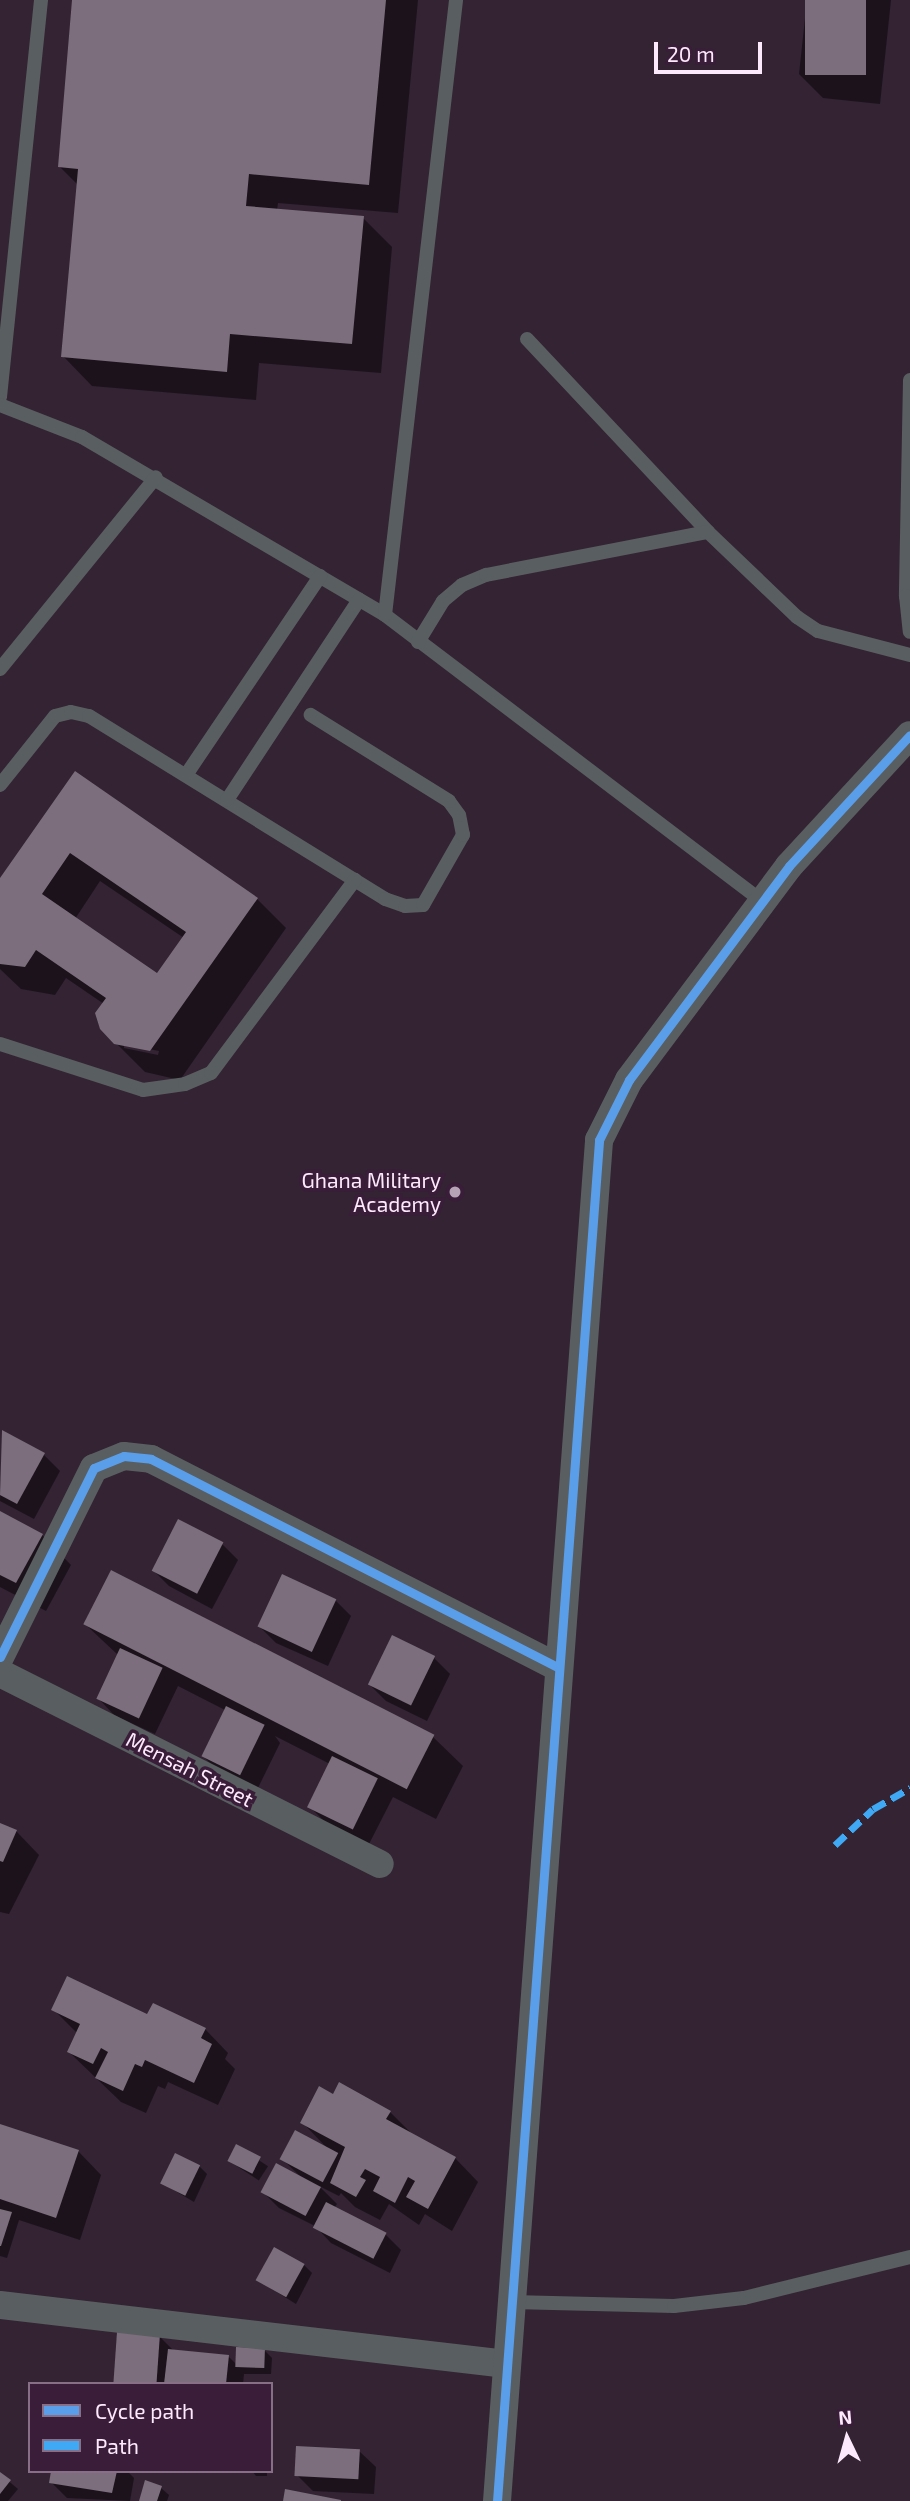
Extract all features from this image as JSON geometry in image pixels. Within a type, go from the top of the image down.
[{"type":"street","points":[[497,2501],[599,1140],[629,1080],[764,903],[789,866],[910,735]]},
{"type":"street","points":[[0,1657],[94,1468],[124,1456],[151,1459],[558,1667]]},
{"type":"street","name":"Mensah Street","points":[[0,1673],[380,1864]]},
{"type":"street","points":[[0,2305],[507,2364]]},
{"type":"lane","points":[[0,397],[41,0]]},
{"type":"lane","points":[[385,615],[456,0]]},
{"type":"lane","points":[[527,339],[708,532],[797,617],[818,631],[910,655]]},
{"type":"lane","points":[[910,380],[906,596],[910,632]]},
{"type":"lane","points":[[0,404],[82,437],[156,477],[385,615],[764,903]]},
{"type":"lane","points":[[0,669],[156,477]]},
{"type":"lane","points":[[418,642],[443,601],[462,585],[486,575],[708,532]]},
{"type":"lane","points":[[186,775],[320,576]]},
{"type":"lane","points":[[227,800],[359,600]]},
{"type":"lane","points":[[0,785],[49,722],[71,712],[89,716],[355,880],[405,906],[423,905],[463,835],[459,815],[449,801],[311,715]]},
{"type":"lane","points":[[0,1044],[143,1090],[184,1084],[211,1073],[355,880]]},
{"type":"lane","points":[[512,2302],[674,2306],[744,2298],[910,2257]]},
{"type":"building","points":[[72,0],[386,0],[369,185],[249,174],[246,206],[364,216],[352,344],[230,334],[227,372],[61,357],[78,169],[58,167]]},
{"type":"building","points":[[805,0],[866,0],[866,75],[805,75]]},
{"type":"building","points":[[75,771],[258,898],[150,1051],[114,1044],[100,1029],[95,1013],[106,998],[36,950],[25,967],[0,964],[0,878]],"holes":[[[70,853],[186,932],[157,973],[42,894]]]},
{"type":"building","points":[[2,1430],[45,1453],[17,1504],[0,1495]]},
{"type":"building","points":[[0,1511],[43,1534],[16,1583],[0,1575]]},
{"type":"building","points":[[178,1519],[223,1542],[197,1594],[152,1571]]},
{"type":"building","points":[[111,1570],[434,1735],[407,1789],[83,1624]]},
{"type":"building","points":[[282,1574],[336,1599],[312,1652],[257,1627]]},
{"type":"building","points":[[392,1635],[435,1656],[411,1705],[368,1684]]},
{"type":"building","points":[[120,1648],[163,1668],[139,1719],[96,1699]]},
{"type":"building","points":[[226,1706],[265,1725],[240,1775],[201,1756]]},
{"type":"building","points":[[332,1756],[378,1778],[353,1830],[307,1807]]},
{"type":"building","points":[[0,1823],[17,1830],[3,1862],[0,1861]]},
{"type":"building","points":[[67,1976],[147,2014],[153,2003],[206,2028],[201,2038],[212,2044],[194,2083],[145,2060],[142,2067],[135,2064],[123,2091],[95,2078],[108,2052],[101,2048],[93,2064],[67,2052],[80,2024],[51,2010]]},
{"type":"building","points":[[339,2082],[391,2111],[386,2119],[456,2157],[428,2209],[406,2197],[415,2181],[408,2177],[395,2203],[373,2191],[380,2177],[365,2169],[360,2177],[366,2180],[356,2197],[330,2183],[345,2147],[300,2123],[319,2086],[333,2094]]},
{"type":"building","points":[[0,2124],[79,2150],[56,2218],[0,2199]]},
{"type":"building","points":[[295,2130],[338,2153],[323,2182],[280,2159]]},
{"type":"building","points":[[236,2144],[261,2157],[252,2174],[227,2161]]},
{"type":"building","points":[[175,2153],[200,2165],[185,2196],[160,2184]]},
{"type":"building","points":[[276,2163],[321,2187],[306,2216],[261,2192]]},
{"type":"building","points":[[326,2202],[387,2233],[373,2259],[313,2228]]},
{"type":"building","points":[[0,2209],[12,2212],[1,2246],[0,2246]]},
{"type":"building","points":[[274,2247],[305,2264],[286,2297],[256,2280]]},
{"type":"building","points":[[117,2332],[160,2335],[157,2382],[114,2382]]},
{"type":"building","points":[[236,2347],[265,2348],[264,2368],[235,2367]]},
{"type":"building","points":[[168,2349],[229,2355],[226,2382],[164,2382]]},
{"type":"building","points":[[296,2446],[360,2449],[358,2479],[294,2476]]},
{"type":"building","points":[[0,2472],[11,2480],[0,2494]]},
{"type":"building","points":[[51,2473],[117,2473],[112,2493],[49,2483]]},
{"type":"building","points":[[145,2480],[162,2486],[157,2501],[139,2501]]},
{"type":"building","points":[[285,2489],[341,2500],[341,2501],[283,2501]]},
{"type":"marked path","points":[[835,1845],[873,1809],[910,1788]]},
{"type":"cycle path","points":[[497,2501],[599,1140],[629,1080],[789,866],[910,735]]},
{"type":"cycle path","points":[[0,1657],[94,1468],[124,1456],[151,1459],[558,1667]]},
{"type":"place","name":"Ghana Military Academy","points":[[455,1192]]}]
